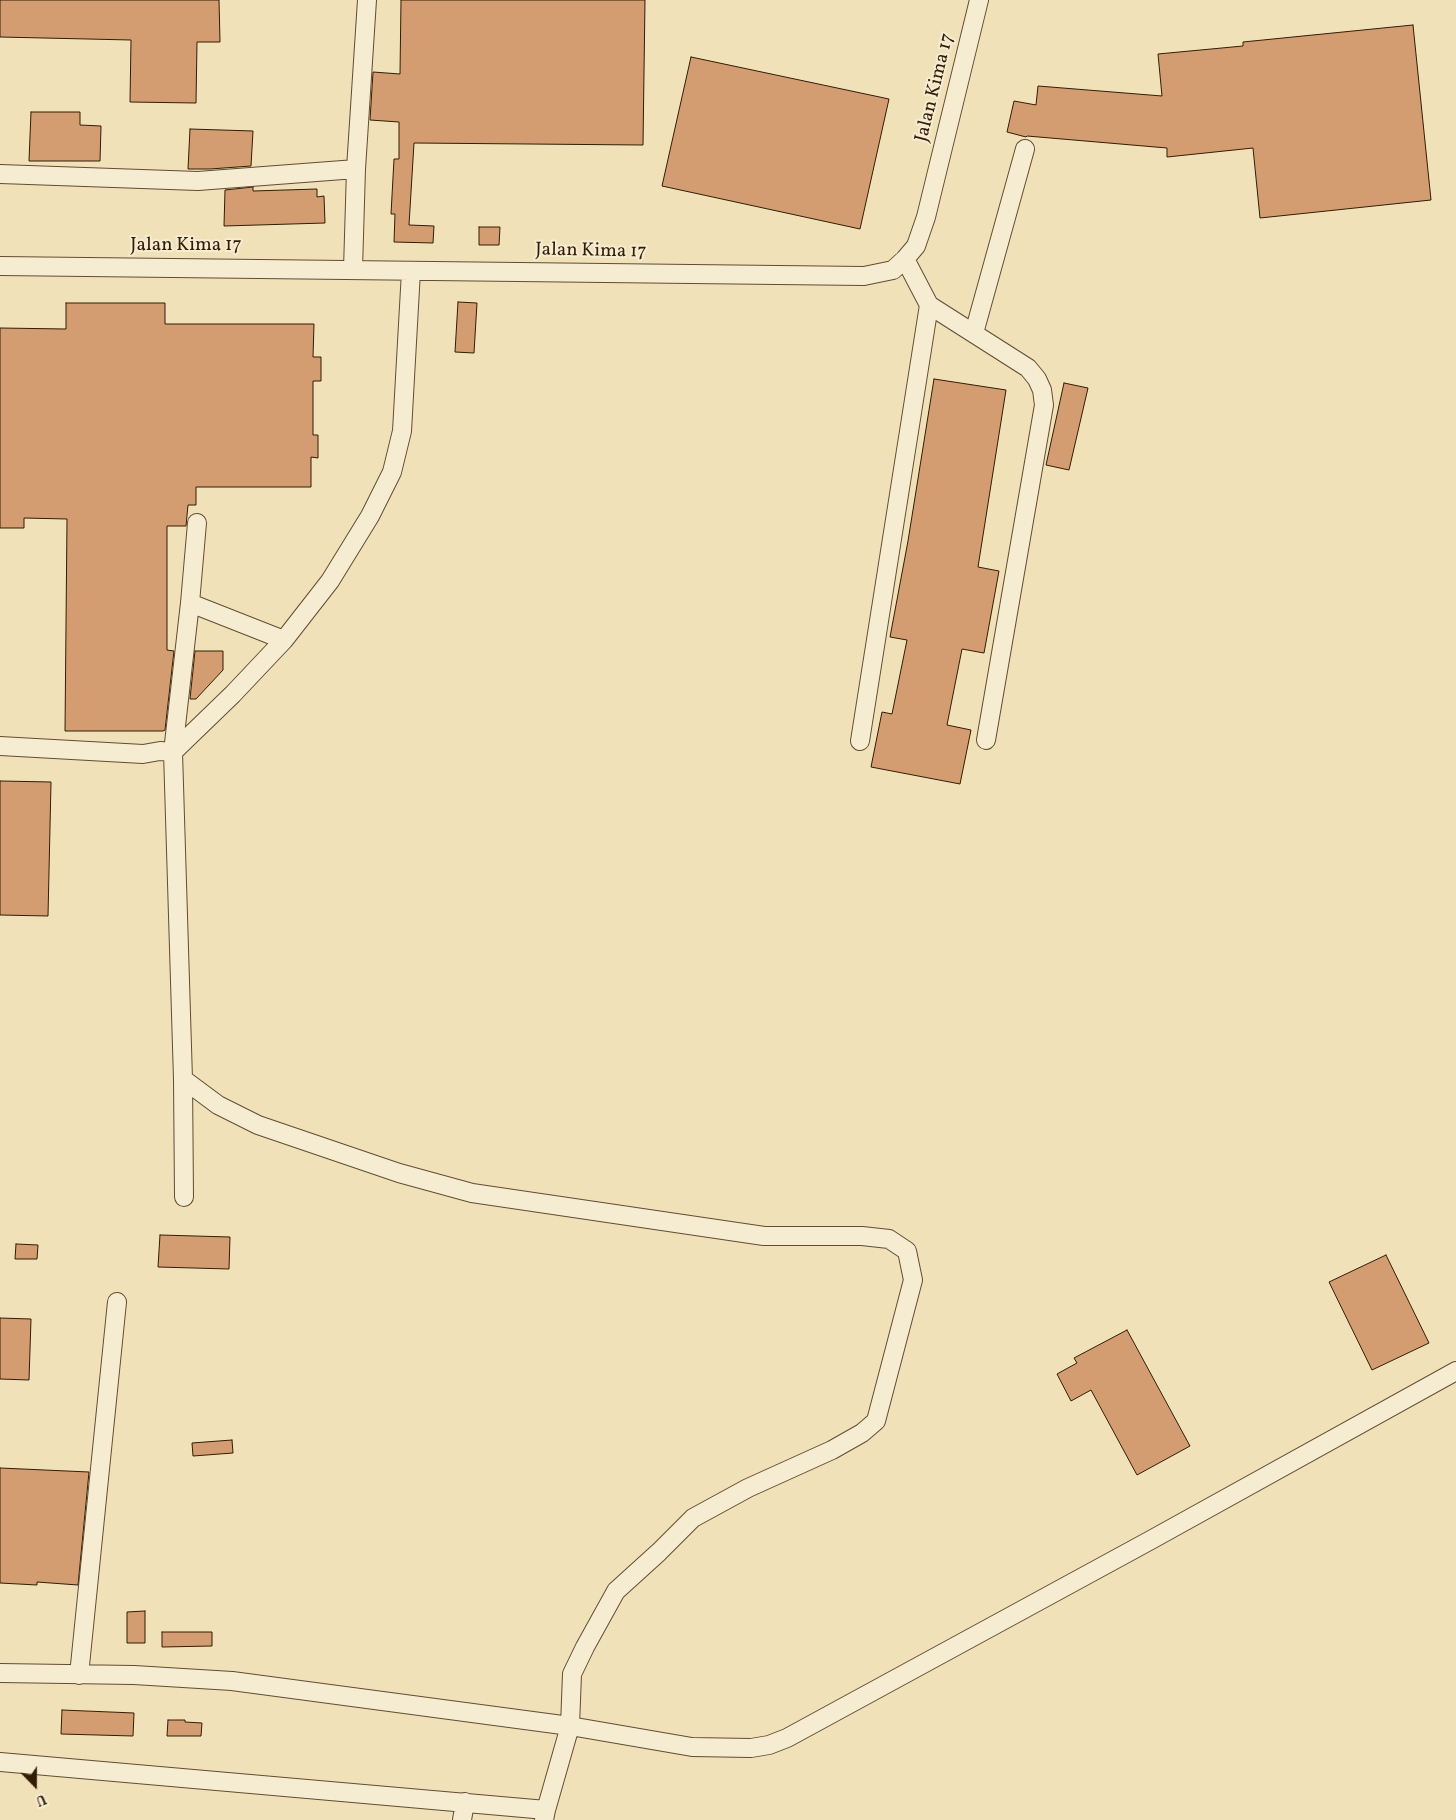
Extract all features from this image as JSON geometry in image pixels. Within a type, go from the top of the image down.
[{"type":"street","points":[[353,269],[356,169],[367,0]]},
{"type":"street","name":"Jalan Kima 17","points":[[0,266],[864,276],[893,270],[916,246],[926,217],[979,0]]},
{"type":"street","points":[[974,334],[1025,149]]},
{"type":"street","points":[[0,174],[198,181],[356,169]]},
{"type":"street","points":[[905,259],[929,305],[1028,368],[1038,379],[1042,390],[1044,405],[986,740]]},
{"type":"street","points":[[0,746],[142,754],[160,751],[173,752],[233,694],[284,640],[330,581],[370,516],[392,472],[402,431],[411,271]]},
{"type":"street","points":[[860,741],[929,305]]},
{"type":"street","points":[[184,1197],[183,1079],[173,752],[197,523]]},
{"type":"street","points":[[190,603],[284,640]]},
{"type":"street","points":[[0,1762],[466,1802],[545,1815],[570,1726],[572,1674],[616,1591],[693,1518],[748,1488],[832,1450],[862,1433],[876,1421],[913,1280],[907,1251],[889,1239],[862,1236],[764,1236],[472,1193],[399,1173],[258,1125],[218,1105],[183,1079]]},
{"type":"street","points":[[79,1675],[117,1302]]},
{"type":"street","points":[[0,1672],[134,1675],[232,1682],[570,1726],[692,1747],[751,1748],[769,1745],[787,1738],[1149,1541],[1456,1371]]},
{"type":"street","points":[[462,1820],[466,1802]]},
{"type":"building","points":[[0,0],[219,0],[220,42],[197,42],[196,103],[130,102],[131,40],[0,37]]},
{"type":"building","points":[[401,0],[645,0],[643,145],[414,143],[409,225],[434,226],[433,243],[394,242],[395,214],[391,214],[394,159],[399,159],[399,122],[370,120],[373,72],[400,74]]},
{"type":"building","points":[[1413,25],[1431,200],[1260,218],[1253,148],[1167,157],[1167,148],[1026,137],[1007,132],[1014,101],[1036,105],[1038,86],[1162,96],[1158,54],[1243,46],[1243,42]]},
{"type":"building","points":[[691,57],[889,99],[860,229],[662,186]]},
{"type":"building","points":[[31,112],[80,112],[80,125],[101,126],[100,161],[29,161]]},
{"type":"building","points":[[190,129],[253,131],[251,166],[188,169]]},
{"type":"building","points":[[253,187],[253,191],[317,189],[317,197],[324,196],[325,223],[224,226],[225,190]]},
{"type":"building","points":[[479,227],[500,227],[499,245],[479,245]]},
{"type":"building","points":[[458,302],[477,303],[474,353],[455,352]]},
{"type":"building","points":[[66,303],[165,303],[165,324],[314,324],[313,357],[321,357],[321,381],[313,381],[313,435],[318,435],[318,458],[311,457],[311,487],[196,487],[196,505],[188,505],[186,526],[167,526],[167,650],[174,651],[165,730],[163,731],[65,731],[67,519],[24,518],[24,528],[0,528],[0,328],[66,329]]},
{"type":"building","points":[[934,379],[1006,390],[978,567],[999,571],[984,653],[962,649],[947,725],[971,730],[960,784],[871,767],[882,712],[892,714],[907,640],[890,637],[908,541]]},
{"type":"building","points":[[1064,383],[1088,388],[1069,470],[1046,465]]},
{"type":"building","points":[[195,651],[223,651],[223,670],[196,699],[190,699]]},
{"type":"building","points":[[0,781],[51,782],[48,916],[0,915]]},
{"type":"building","points":[[160,1235],[230,1237],[229,1269],[158,1267]]},
{"type":"building","points":[[16,1244],[38,1245],[37,1259],[15,1259]]},
{"type":"building","points":[[1386,1255],[1429,1343],[1372,1370],[1329,1282]]},
{"type":"building","points":[[0,1318],[31,1319],[29,1380],[0,1379]]},
{"type":"building","points":[[1127,1330],[1190,1446],[1137,1475],[1091,1390],[1071,1401],[1057,1374],[1077,1363],[1074,1358]]},
{"type":"building","points":[[232,1440],[233,1453],[193,1456],[192,1443]]},
{"type":"building","points":[[0,1468],[89,1472],[78,1585],[37,1582],[37,1585],[0,1583]]},
{"type":"building","points":[[145,1611],[145,1643],[127,1643],[127,1612]]},
{"type":"building","points":[[162,1632],[212,1632],[212,1646],[162,1647]]},
{"type":"building","points":[[62,1710],[134,1713],[133,1736],[61,1734]]},
{"type":"building","points":[[168,1720],[202,1723],[201,1736],[167,1736]]}]
